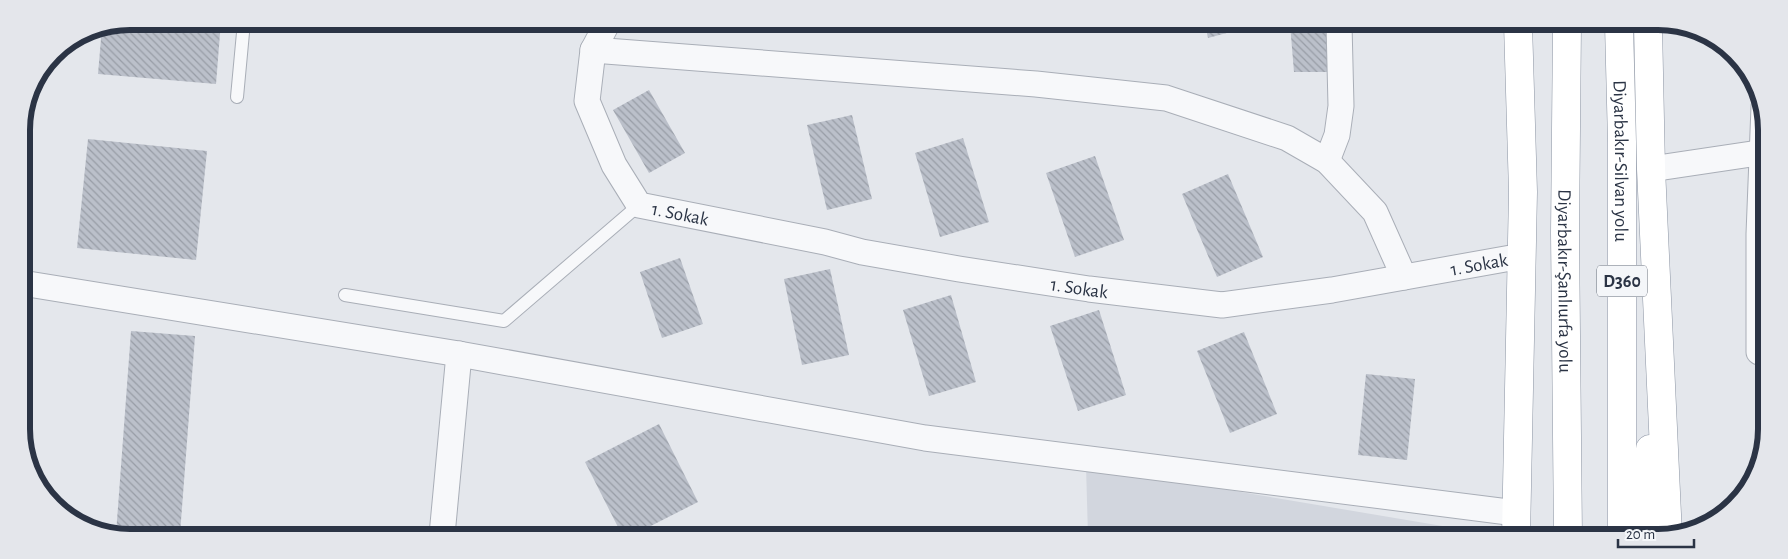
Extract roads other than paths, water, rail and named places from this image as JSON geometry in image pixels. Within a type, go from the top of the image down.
[{"type":"highway","points":[[1516,525],[1523,192],[1518,30]]},
{"type":"highway","name":"Diyarbakır-Şanlıurfa yolu","points":[[1567,30],[1565,243],[1568,529]]},
{"type":"highway","name":"Diyarbakır-Silvan yolu","points":[[1619,30],[1622,142],[1622,529]]},
{"type":"highway","points":[[1648,30],[1651,169],[1668,529]]},
{"type":"highway","points":[[1644,529],[1659,336]]},
{"type":"highway","points":[[1518,405],[1531,529]]},
{"type":"street","points":[[604,30],[593,50],[586,102],[614,165],[639,205]]},
{"type":"street","points":[[1327,161],[1337,135],[1341,106],[1339,30]]},
{"type":"street","points":[[593,50],[1026,84],[1166,98],[1287,138],[1327,161],[1375,212],[1404,277]]},
{"type":"street","points":[[1651,169],[1758,153]]},
{"type":"street","name":"1. Sokak","points":[[639,205],[825,242],[862,252],[949,267],[1089,289],[1222,305],[1332,290],[1522,256]]},
{"type":"street","points":[[30,284],[459,354],[925,438],[1516,525]]},
{"type":"street","points":[[443,529],[459,354]]},
{"type":"lane","points":[[237,97],[243,30]]},
{"type":"lane","points":[[345,294],[504,321],[639,205]]}]
